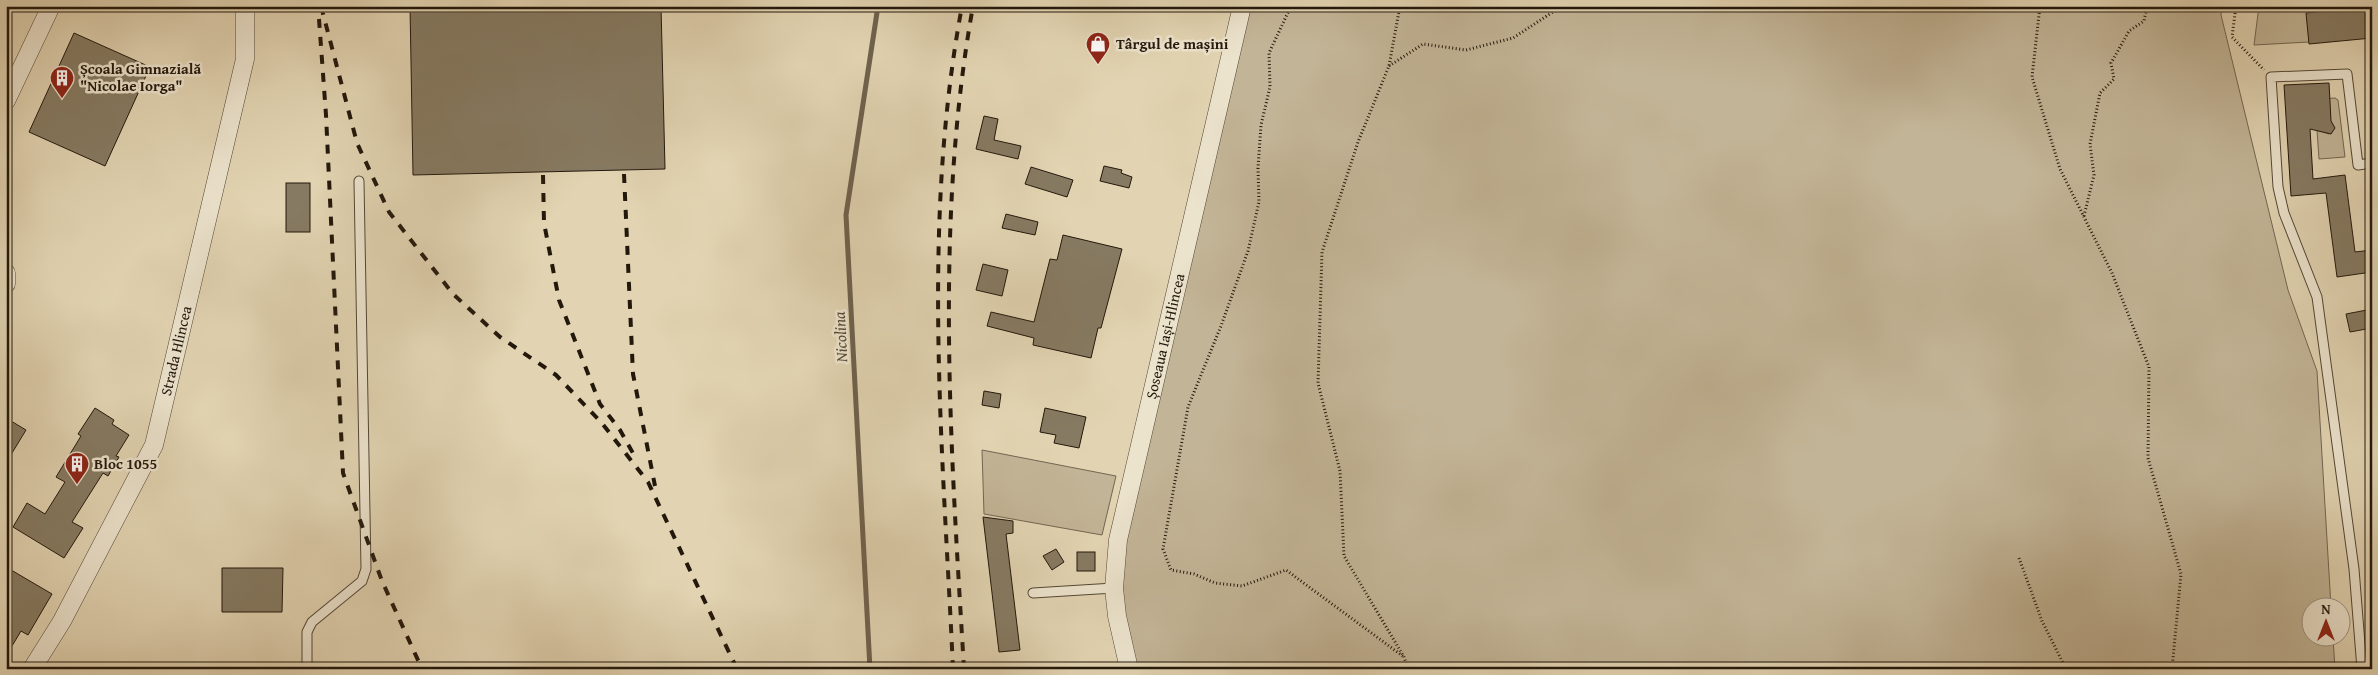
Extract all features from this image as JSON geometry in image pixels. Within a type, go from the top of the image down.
[{"type":"street","points":[[6,101],[51,6]]},
{"type":"street","name":"Strada Hlincea","points":[[32,669],[62,621],[154,445],[245,59],[245,6]]},
{"type":"street","name":"Șoseaua Iași-Hlincea","points":[[1129,669],[1117,616],[1114,588],[1118,540],[1242,6]]},
{"type":"street","points":[[6,273],[6,284]]},
{"type":"lane","points":[[2362,669],[2354,569],[2317,297],[2284,213],[2278,187],[2271,78],[2346,74],[2358,165],[2372,163]]},
{"type":"lane","points":[[307,669],[307,632],[312,622],[362,581],[366,569],[360,181]]},
{"type":"lane","points":[[1034,594],[1114,588]]},
{"type":"path","points":[[1291,6],[1269,53],[1270,87],[1261,125],[1258,168],[1259,202],[1248,250],[1221,326],[1188,407],[1163,550],[1171,570],[1194,574],[1215,583],[1242,586],[1286,570],[1404,657]]},
{"type":"path","points":[[1400,6],[1389,66],[1358,142],[1322,252],[1318,383],[1340,471],[1344,556],[1404,657],[1408,669]]},
{"type":"path","points":[[1389,66],[1423,44],[1466,50],[1513,38],[1562,6]]},
{"type":"path","points":[[2040,6],[2032,78],[2060,169],[2112,273],[2149,367],[2148,458],[2181,574],[2172,669]]},
{"type":"path","points":[[2084,217],[2094,174],[2090,144],[2100,93],[2114,79],[2111,64],[2128,31],[2144,21],[2147,6]]},
{"type":"path","points":[[2236,6],[2232,37],[2271,78]]},
{"type":"path","points":[[2019,558],[2042,621],[2066,669]]},
{"type":"shaded area","points":[[1247,6],[2222,6],[2221,15],[2288,290],[2317,371],[2330,598],[2300,598],[2300,648],[2334,648],[2335,669],[1134,669],[1114,580]]},
{"type":"shaded area","points":[[2259,6],[2347,6],[2347,9],[2309,42],[2254,45]]},
{"type":"shaded area","points":[[2335,98],[2338,100],[2345,157],[2319,159],[2317,130],[2329,134],[2334,127],[2319,99]]},
{"type":"shaded area","points":[[982,450],[1116,476],[1102,535],[984,514]]},
{"type":"building","points":[[410,6],[661,6],[665,169],[413,175]]},
{"type":"building","points":[[2347,6],[2372,6],[2372,38],[2309,44],[2306,13],[2347,9]]},
{"type":"building","name":"Școala Gimnazială \"Nicolae Iorga\"","points":[[74,33],[150,67],[105,166],[29,132]]},
{"type":"building","points":[[2329,83],[2331,121],[2335,128],[2331,134],[2310,129],[2313,179],[2345,175],[2355,252],[2372,250],[2372,272],[2337,277],[2326,193],[2291,196],[2284,85]]},
{"type":"building","points":[[984,116],[998,119],[994,140],[1021,146],[1018,159],[976,149]]},
{"type":"building","points":[[1104,166],[1122,170],[1121,173],[1132,177],[1129,188],[1100,181]]},
{"type":"building","points":[[1031,167],[1073,180],[1067,197],[1025,184]]},
{"type":"building","points":[[286,183],[310,183],[310,232],[286,232]]},
{"type":"building","points":[[1006,214],[1038,222],[1035,235],[1002,228]]},
{"type":"building","points":[[1063,235],[1122,249],[1091,358],[1033,345],[1034,338],[987,326],[991,312],[1034,322],[1050,259],[1057,260]]},
{"type":"building","points":[[983,264],[1008,270],[1002,296],[976,290]]},
{"type":"building","points":[[2372,309],[2372,328],[2350,332],[2346,314]]},
{"type":"building","points":[[984,391],[1001,394],[999,408],[982,405]]},
{"type":"building","name":"Bloc 1055","points":[[95,408],[114,420],[112,424],[129,435],[116,456],[119,457],[108,476],[103,473],[72,522],[83,528],[64,558],[13,527],[27,503],[45,514],[65,482],[56,477],[81,436],[78,434]]},
{"type":"building","points":[[1045,408],[1086,417],[1079,448],[1054,443],[1056,435],[1040,432]]},
{"type":"building","points":[[6,418],[26,430],[6,463]]},
{"type":"building","points":[[983,517],[1013,521],[1013,533],[1006,534],[1020,650],[999,652]]},
{"type":"building","points":[[1056,549],[1064,562],[1052,570],[1043,556]]},
{"type":"building","points":[[1077,552],[1095,552],[1095,571],[1077,571]]},
{"type":"building","points":[[6,567],[52,594],[28,635],[21,631],[6,656]]},
{"type":"building","points":[[222,568],[283,568],[282,612],[222,612]]},
{"type":"waterway","name":"Nicolina","points":[[870,669],[846,215],[878,6]]},
{"type":"railway","points":[[321,6],[357,143],[389,212],[453,294],[500,337],[556,375],[601,422],[648,482],[737,669]]},
{"type":"railway","points":[[953,669],[941,420],[938,254],[949,88],[962,6]]},
{"type":"railway","points":[[964,669],[951,420],[949,337],[950,253],[953,170],[961,88],[973,6]]},
{"type":"railway","points":[[319,19],[326,115],[343,473],[382,581],[422,669]]},
{"type":"railway","points":[[624,174],[633,374],[655,486]]},
{"type":"railway","points":[[543,175],[544,223],[559,300],[600,404],[620,430],[634,455]]},
{"type":"place","name":"Târgul de mașini","points":[[1098,65]]},
{"type":"place","name":"Școala Gimnazială \"Nicolae Iorga\"","points":[[62,99]]},
{"type":"place","name":"Bloc 1055","points":[[77,485]]}]
